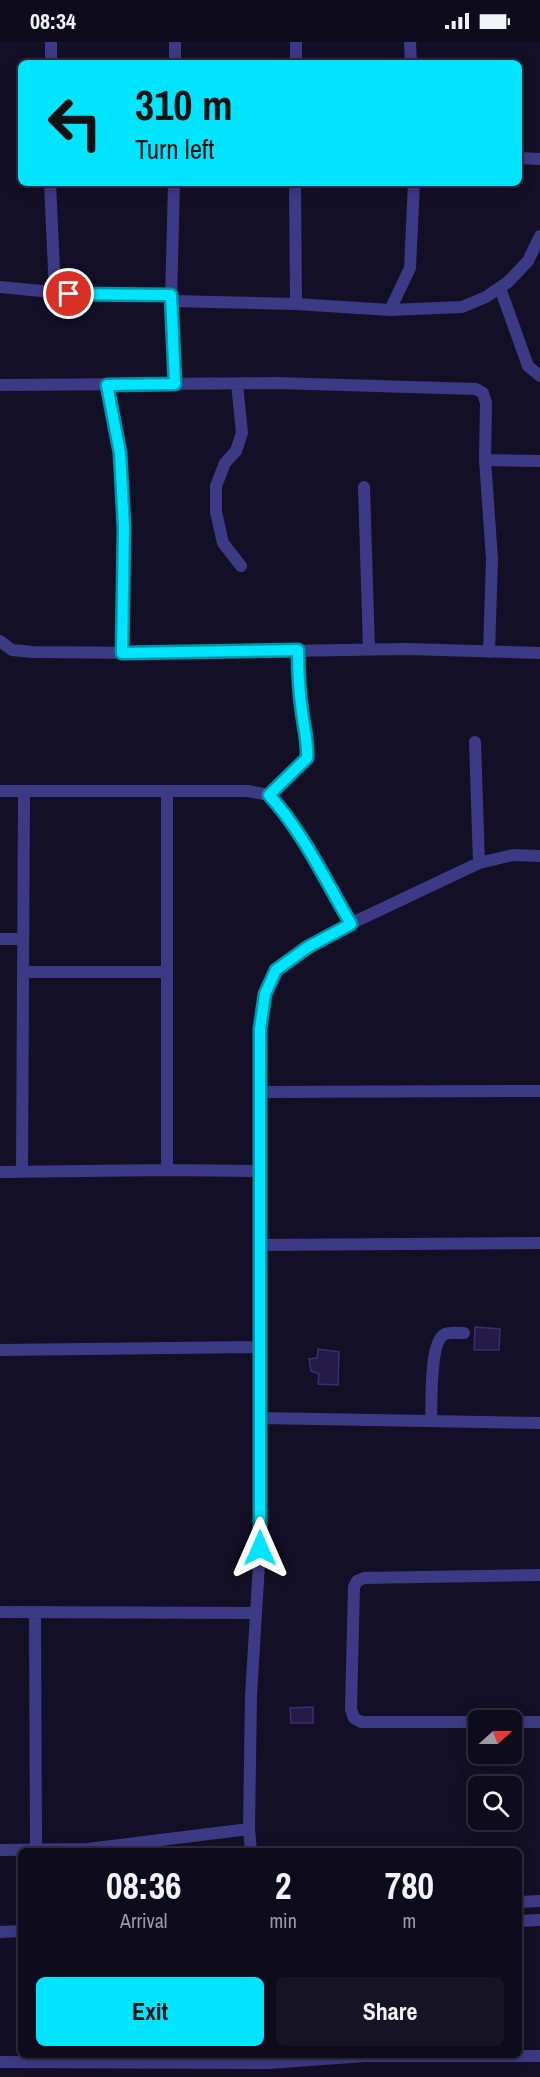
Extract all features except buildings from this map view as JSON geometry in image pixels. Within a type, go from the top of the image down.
[{"type":"street","points":[[51,42],[51,60]]},
{"type":"street","points":[[175,60],[176,42]]},
{"type":"street","points":[[296,42],[296,60]]},
{"type":"street","points":[[410,42],[411,60]]},
{"type":"street","points":[[522,158],[540,159]]},
{"type":"street","points":[[50,186],[56,292]]},
{"type":"street","points":[[174,186],[171,298],[175,384]]},
{"type":"street","points":[[295,186],[296,304]]},
{"type":"street","points":[[390,310],[410,268],[414,186]]},
{"type":"street","points":[[0,286],[82,295],[390,310],[462,307],[486,297],[508,282],[528,261],[540,236]]},
{"type":"street","points":[[500,288],[528,366],[540,376]]},
{"type":"street","points":[[237,384],[242,433],[236,451],[225,463],[216,486],[216,512],[223,543],[241,566]]},
{"type":"street","points":[[0,385],[237,384],[476,389],[483,393],[486,403],[485,460],[492,559],[489,652]]},
{"type":"street","points":[[107,385],[120,453],[124,528],[122,653]]},
{"type":"street","points":[[485,460],[540,461]]},
{"type":"street","points":[[364,487],[369,649]]},
{"type":"street","points":[[0,641],[12,650],[22,651],[122,653],[369,649],[540,653]]},
{"type":"street","points":[[269,795],[307,758],[308,743],[298,680],[298,650]]},
{"type":"street","points":[[475,742],[479,863]]},
{"type":"street","points":[[166,1170],[167,791]]},
{"type":"street","points":[[0,792],[248,791],[269,795],[298,832],[351,924]]},
{"type":"street","points":[[22,1172],[24,792]]},
{"type":"street","points":[[251,1848],[251,1696],[260,1548],[260,1029],[265,994],[276,970],[308,947],[351,924],[479,863],[513,855],[540,856]]},
{"type":"street","points":[[0,939],[23,939]]},
{"type":"street","points":[[23,972],[166,972]]},
{"type":"street","points":[[260,1092],[540,1091]]},
{"type":"street","points":[[0,1172],[166,1170],[259,1172]]},
{"type":"street","points":[[259,1245],[540,1243]]},
{"type":"street","points":[[431,1421],[435,1350],[439,1339],[446,1334],[464,1333]]},
{"type":"street","points":[[0,1350],[260,1347]]},
{"type":"street","points":[[260,1418],[540,1423]]},
{"type":"street","points":[[468,1722],[361,1722],[354,1718],[351,1709],[354,1587],[357,1581],[364,1578],[540,1575]]},
{"type":"street","points":[[0,1612],[256,1613]]},
{"type":"street","points":[[35,1612],[36,1848]]},
{"type":"street","points":[[522,1722],[540,1722]]},
{"type":"street","points":[[96,1848],[249,1829]]},
{"type":"street","points":[[0,1850],[18,1850]]},
{"type":"street","points":[[522,1902],[540,1901]]},
{"type":"street","points":[[522,1921],[540,1920]]},
{"type":"street","points":[[0,1932],[18,1931]]},
{"type":"street","points":[[522,2056],[540,2056]]},
{"type":"street","points":[[0,2062],[268,2063],[337,2058]]},
{"type":"route","points":[[69,294],[171,295],[175,384],[107,385],[120,453],[124,528],[122,653],[298,650],[298,680],[308,743],[307,758],[269,795],[298,832],[351,924],[308,947],[276,970],[265,994],[260,1029],[260,1548]]}]
